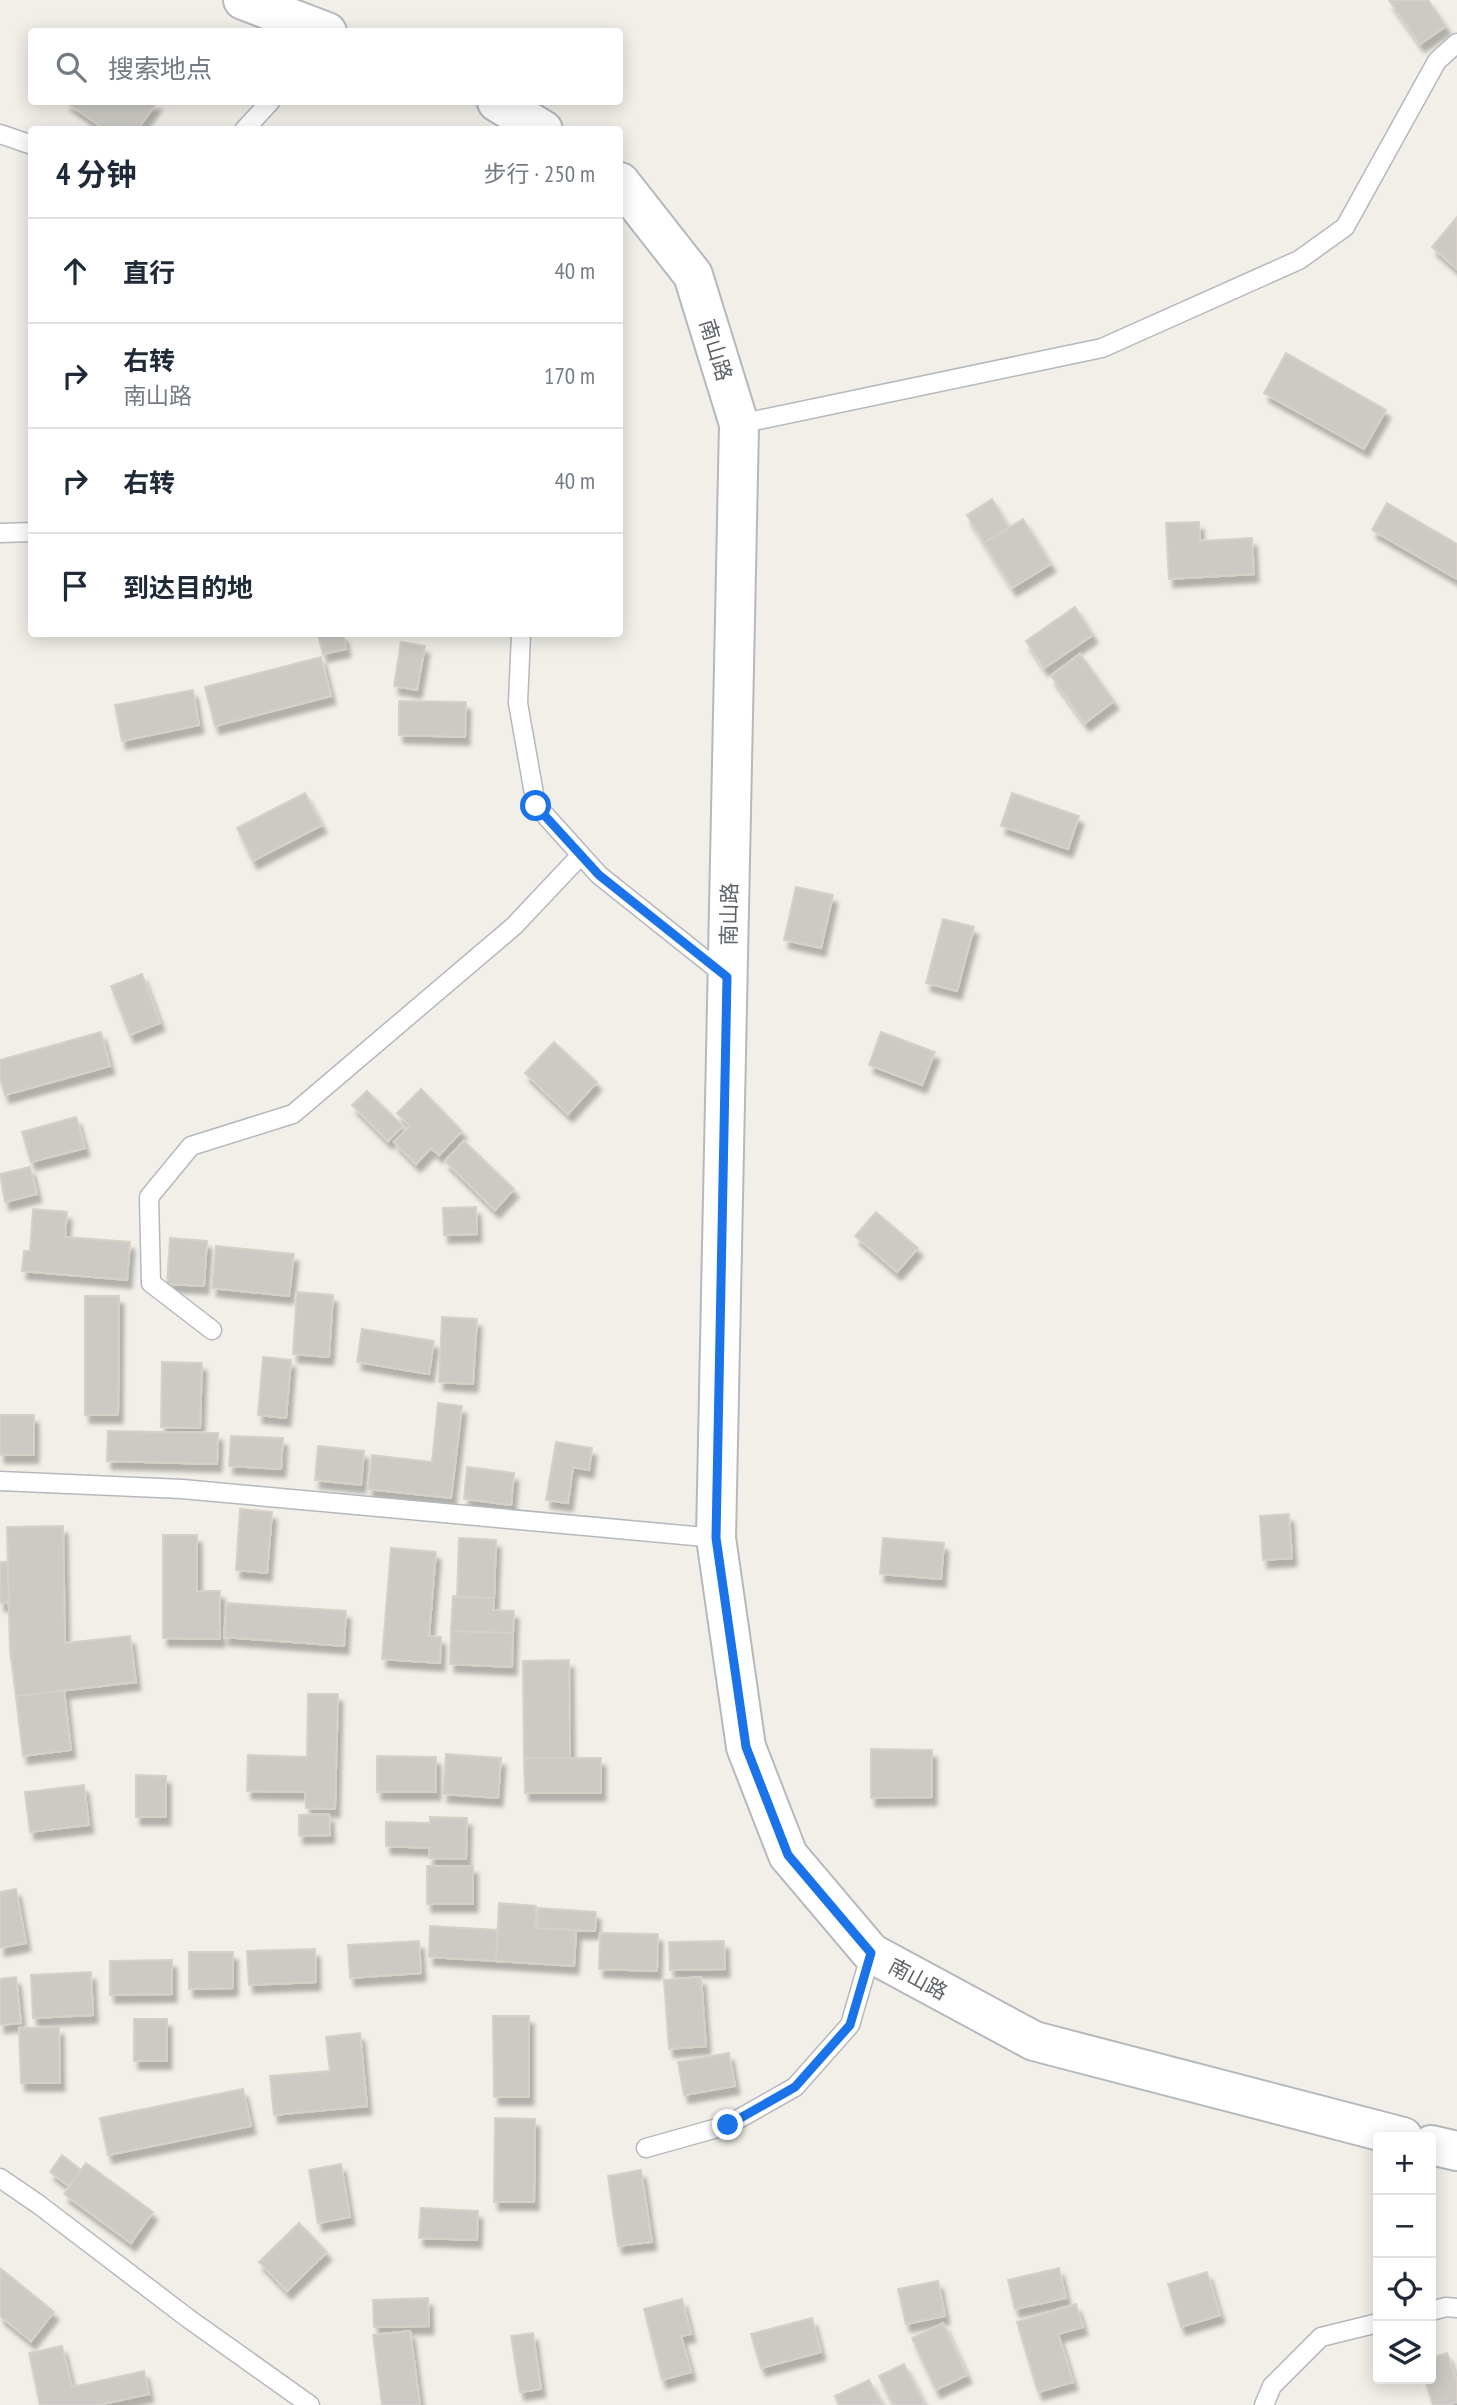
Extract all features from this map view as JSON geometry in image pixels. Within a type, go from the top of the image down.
[{"type":"street","points":[[243,0],[316,28]]},
{"type":"street","points":[[502,105],[536,126]]},
{"type":"street","name":"南山路","points":[[623,185],[693,275],[739,424],[716,1538],[746,1747],[788,1855],[871,1953],[1034,2041],[1383,2132]]},
{"type":"street","points":[[1436,2146],[1457,2151]]},
{"type":"lane","points":[[739,424],[1102,348],[1299,260],[1345,227],[1437,61],[1457,43]]},
{"type":"lane","points":[[248,126],[267,105]]},
{"type":"lane","points":[[0,134],[28,144]]},
{"type":"lane","points":[[0,533],[28,532]]},
{"type":"lane","points":[[521,637],[518,702],[536,806],[599,875],[727,977]]},
{"type":"lane","points":[[212,1330],[151,1283],[149,1197],[191,1146],[293,1114],[514,926],[581,855]]},
{"type":"lane","points":[[0,1481],[182,1489],[716,1538]]},
{"type":"lane","points":[[646,2148],[728,2125],[795,2087],[850,2025],[871,1953]]},
{"type":"lane","points":[[0,2178],[189,2319],[310,2405]]},
{"type":"lane","points":[[1436,2310],[1457,2308]]},
{"type":"lane","points":[[1264,2405],[1272,2386],[1321,2337],[1373,2324]]},
{"type":"building","points":[[1389,0],[1428,0],[1446,26],[1420,44]]},
{"type":"building","points":[[70,105],[155,105],[140,126],[100,126]]},
{"type":"building","points":[[1457,217],[1457,269],[1432,247]]},
{"type":"building","points":[[1286,353],[1386,410],[1364,449],[1264,393]]},
{"type":"building","points":[[992,499],[1009,528],[984,543],[967,515]]},
{"type":"building","points":[[1387,503],[1457,544],[1457,579],[1372,530]]},
{"type":"building","points":[[1023,519],[1051,564],[1012,588],[984,543]]},
{"type":"building","points":[[1199,522],[1200,541],[1252,538],[1254,574],[1169,579],[1166,523]]},
{"type":"building","points":[[1075,607],[1093,635],[1044,668],[1026,641]]},
{"type":"building","points":[[319,637],[344,637],[346,649],[323,654]]},
{"type":"building","points":[[401,642],[425,646],[417,690],[394,686]]},
{"type":"building","points":[[1080,654],[1114,701],[1085,723],[1051,676]]},
{"type":"building","points":[[321,657],[331,696],[215,726],[205,687]]},
{"type":"building","points":[[193,690],[199,725],[122,741],[115,705]]},
{"type":"building","points":[[399,701],[466,702],[465,737],[399,735]]},
{"type":"building","points":[[305,793],[322,825],[253,861],[237,828]]},
{"type":"building","points":[[1012,793],[1079,816],[1068,849],[1001,826]]},
{"type":"building","points":[[796,887],[833,895],[821,948],[784,940]]},
{"type":"building","points":[[943,919],[974,927],[957,991],[926,983]]},
{"type":"building","points":[[142,974],[160,1023],[130,1035],[111,986]]},
{"type":"building","points":[[101,1032],[110,1066],[5,1095],[0,1078],[0,1060]]},
{"type":"building","points":[[881,1032],[935,1052],[922,1085],[869,1065]]},
{"type":"building","points":[[554,1042],[597,1082],[568,1114],[525,1073]]},
{"type":"building","points":[[421,1089],[462,1131],[439,1155],[431,1148],[416,1164],[394,1142],[410,1126],[397,1113]]},
{"type":"building","points":[[367,1091],[403,1126],[388,1141],[352,1105]]},
{"type":"building","points":[[76,1117],[85,1148],[31,1162],[22,1132]]},
{"type":"building","points":[[464,1141],[514,1189],[495,1210],[445,1161]]},
{"type":"building","points":[[30,1167],[37,1194],[5,1202],[0,1174]]},
{"type":"building","points":[[476,1207],[477,1234],[444,1235],[443,1208]]},
{"type":"building","points":[[33,1209],[67,1212],[65,1237],[130,1242],[127,1280],[22,1271],[24,1251],[30,1251]]},
{"type":"building","points":[[876,1212],[918,1248],[897,1272],[855,1236]]},
{"type":"building","points":[[170,1238],[207,1241],[204,1286],[167,1284]]},
{"type":"building","points":[[216,1246],[294,1254],[289,1296],[212,1288]]},
{"type":"building","points":[[297,1292],[333,1295],[329,1357],[293,1354]]},
{"type":"building","points":[[85,1296],[119,1296],[118,1415],[85,1415]]},
{"type":"building","points":[[442,1317],[477,1319],[473,1384],[439,1382]]},
{"type":"building","points":[[362,1329],[434,1341],[429,1374],[357,1362]]},
{"type":"building","points":[[263,1357],[291,1360],[286,1418],[258,1415]]},
{"type":"building","points":[[162,1362],[202,1363],[200,1428],[161,1427]]},
{"type":"building","points":[[438,1403],[462,1406],[451,1498],[368,1489],[372,1455],[432,1462]]},
{"type":"building","points":[[0,1415],[34,1415],[34,1455],[0,1455]]},
{"type":"building","points":[[108,1431],[218,1433],[217,1464],[107,1461]]},
{"type":"building","points":[[231,1436],[283,1438],[281,1469],[229,1466]]},
{"type":"building","points":[[556,1442],[592,1448],[589,1470],[573,1467],[568,1503],[546,1500]]},
{"type":"building","points":[[318,1446],[364,1451],[361,1485],[315,1480]]},
{"type":"building","points":[[467,1467],[514,1473],[511,1505],[464,1499]]},
{"type":"building","points":[[240,1509],[272,1512],[267,1573],[236,1570]]},
{"type":"building","points":[[1289,1514],[1292,1558],[1263,1560],[1260,1516]]},
{"type":"building","points":[[63,1526],[65,1643],[130,1636],[136,1682],[16,1696],[10,1650],[7,1527]]},
{"type":"building","points":[[163,1535],[197,1535],[197,1591],[220,1591],[220,1639],[163,1638]]},
{"type":"building","points":[[459,1538],[496,1540],[494,1598],[457,1597]]},
{"type":"building","points":[[883,1538],[944,1543],[941,1579],[880,1574]]},
{"type":"building","points":[[391,1548],[436,1552],[429,1636],[441,1637],[440,1663],[382,1659]]},
{"type":"building","points":[[0,1562],[8,1562],[9,1603],[0,1603]]},
{"type":"building","points":[[453,1596],[494,1598],[493,1610],[514,1611],[513,1633],[451,1631]]},
{"type":"building","points":[[227,1603],[346,1611],[344,1646],[224,1637]]},
{"type":"building","points":[[451,1631],[513,1633],[512,1667],[450,1664]]},
{"type":"building","points":[[569,1660],[570,1758],[524,1758],[523,1661]]},
{"type":"building","points":[[64,1690],[71,1750],[23,1756],[16,1696]]},
{"type":"building","points":[[308,1694],[338,1694],[335,1809],[306,1808],[305,1792],[247,1791],[248,1755],[307,1757]]},
{"type":"building","points":[[871,1749],[932,1750],[932,1797],[871,1798]]},
{"type":"building","points":[[446,1754],[501,1758],[498,1798],[443,1794]]},
{"type":"building","points":[[377,1756],[436,1757],[436,1792],[377,1792]]},
{"type":"building","points":[[524,1758],[601,1758],[601,1793],[525,1793]]},
{"type":"building","points":[[136,1775],[166,1776],[166,1817],[136,1817]]},
{"type":"building","points":[[84,1785],[89,1825],[30,1832],[25,1792]]},
{"type":"building","points":[[329,1814],[330,1835],[299,1836],[299,1815]]},
{"type":"building","points":[[430,1817],[467,1818],[466,1859],[429,1858],[430,1848],[386,1846],[386,1822],[430,1823]]},
{"type":"building","points":[[427,1866],[473,1866],[473,1904],[427,1904]]},
{"type":"building","points":[[16,1889],[26,1943],[0,1948],[0,1892]]},
{"type":"building","points":[[499,1903],[536,1906],[535,1928],[576,1930],[574,1966],[496,1961]]},
{"type":"building","points":[[538,1908],[596,1912],[595,1931],[537,1928]]},
{"type":"building","points":[[430,1926],[498,1930],[496,1961],[429,1957]]},
{"type":"building","points":[[600,1933],[658,1934],[657,1971],[599,1969]]},
{"type":"building","points":[[419,1941],[421,1973],[350,1978],[348,1945]]},
{"type":"building","points":[[724,1941],[725,1969],[670,1970],[669,1942]]},
{"type":"building","points":[[315,1949],[316,1982],[249,1985],[247,1951]]},
{"type":"building","points":[[189,1952],[233,1952],[233,1988],[189,1989]]},
{"type":"building","points":[[172,1960],[172,1994],[110,1995],[110,1961]]},
{"type":"building","points":[[91,1972],[93,2015],[33,2018],[31,1975]]},
{"type":"building","points":[[16,1977],[21,2023],[0,2025],[0,1979]]},
{"type":"building","points":[[701,1977],[706,2046],[669,2049],[664,1980]]},
{"type":"building","points":[[493,2016],[529,2016],[529,2097],[494,2097]]},
{"type":"building","points":[[134,2019],[167,2019],[167,2061],[134,2061]]},
{"type":"building","points":[[59,2027],[60,2083],[21,2083],[19,2028]]},
{"type":"building","points":[[360,2033],[367,2106],[274,2115],[270,2076],[330,2071],[326,2037]]},
{"type":"building","points":[[729,2053],[735,2086],[684,2095],[678,2062]]},
{"type":"building","points":[[243,2089],[251,2126],[108,2155],[100,2118]]},
{"type":"building","points":[[495,2118],[535,2119],[534,2202],[494,2202]]},
{"type":"building","points":[[62,2155],[81,2170],[69,2186],[50,2172]]},
{"type":"building","points":[[86,2163],[153,2212],[131,2243],[64,2194]]},
{"type":"building","points":[[341,2164],[350,2217],[318,2223],[309,2170]]},
{"type":"building","points":[[641,2170],[652,2242],[618,2246],[608,2176]]},
{"type":"building","points":[[421,2208],[478,2211],[477,2240],[419,2238]]},
{"type":"building","points":[[299,2223],[327,2252],[287,2291],[259,2262]]},
{"type":"building","points":[[0,2268],[54,2312],[31,2341],[0,2316]]},
{"type":"building","points":[[1059,2268],[1066,2298],[1015,2309],[1008,2280]]},
{"type":"building","points":[[1207,2272],[1220,2315],[1181,2327],[1168,2284]]},
{"type":"building","points":[[938,2281],[945,2316],[906,2324],[898,2289]]},
{"type":"building","points":[[428,2298],[429,2326],[374,2327],[373,2300]]},
{"type":"building","points":[[682,2299],[691,2334],[681,2336],[691,2372],[662,2380],[644,2309]]},
{"type":"building","points":[[1076,2304],[1083,2327],[1058,2334],[1073,2382],[1038,2392],[1017,2322]]},
{"type":"building","points":[[812,2318],[821,2352],[761,2368],[751,2334]]},
{"type":"building","points":[[943,2323],[967,2375],[936,2390],[912,2338]]},
{"type":"building","points":[[410,2331],[420,2405],[382,2405],[373,2335]]},
{"type":"building","points":[[533,2333],[541,2389],[520,2392],[511,2336]]},
{"type":"building","points":[[62,2346],[72,2387],[144,2371],[149,2394],[98,2405],[40,2405],[29,2353]]},
{"type":"building","points":[[1447,2353],[1457,2382],[1457,2402],[1433,2405],[1427,2384],[1436,2384],[1436,2356]]},
{"type":"building","points":[[904,2364],[925,2405],[893,2405],[879,2376]]},
{"type":"building","points":[[869,2380],[882,2405],[839,2405],[835,2396]]},
{"type":"route","points":[[536,806],[599,875],[727,977],[716,1538],[746,1747],[788,1855],[871,1953],[850,2025],[795,2087],[728,2125]]}]
